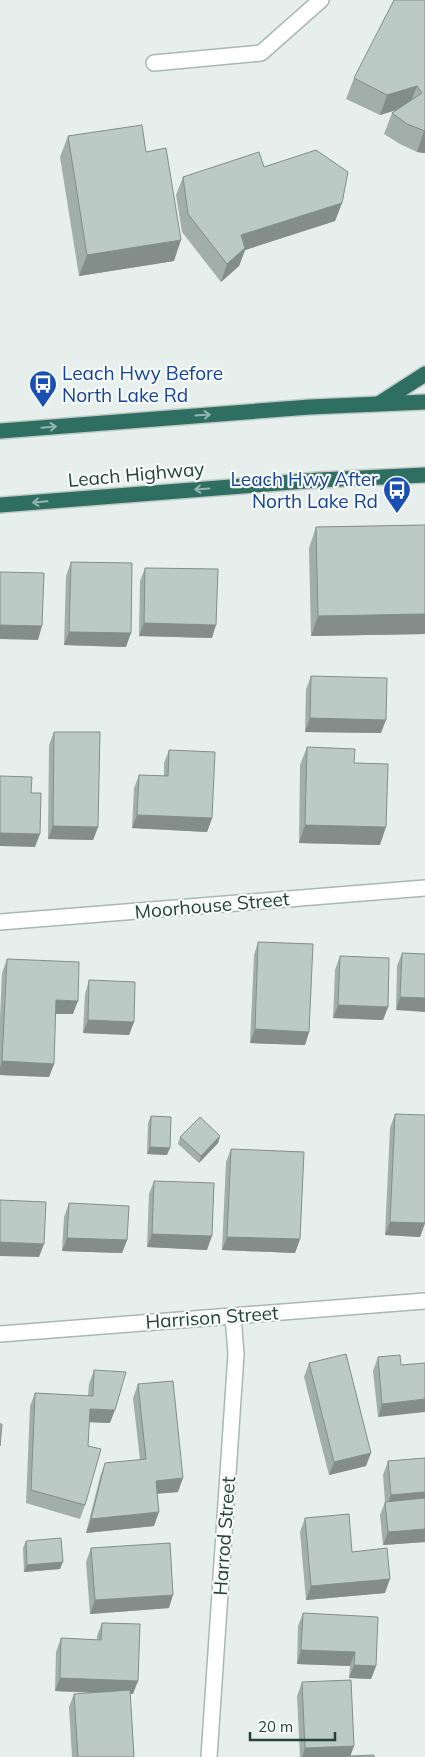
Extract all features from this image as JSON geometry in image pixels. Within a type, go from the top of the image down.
[{"type":"highway","points":[[379,403],[425,374]]},
{"type":"highway","points":[[0,431],[310,406],[425,402]]},
{"type":"highway","name":"Leach Highway","points":[[0,505],[319,480],[425,475]]},
{"type":"street","points":[[154,63],[261,53],[321,0]]},
{"type":"street","name":"Moorhouse Street","points":[[0,922],[425,888]]},
{"type":"street","name":"Harrison Street","points":[[0,1334],[425,1301]]},
{"type":"street","name":"Harrod Street","points":[[209,1757],[236,1354],[233,1316]]},
{"type":"building","points":[[394,0],[425,0],[425,131],[407,124],[392,113],[422,93],[417,86],[387,95],[354,78]]},
{"type":"building","points":[[142,125],[146,152],[166,148],[181,240],[87,255],[68,136]]},
{"type":"building","points":[[316,150],[348,172],[342,203],[241,235],[245,248],[227,264],[188,214],[183,177],[259,152],[264,167]]},
{"type":"building","points":[[425,525],[425,614],[318,616],[316,527]]},
{"type":"building","points":[[71,562],[132,563],[131,633],[69,632]]},
{"type":"building","points":[[145,568],[218,569],[216,625],[144,623]]},
{"type":"building","points":[[0,572],[44,573],[42,626],[0,625]]},
{"type":"building","points":[[311,676],[387,678],[386,720],[310,718]]},
{"type":"building","points":[[54,732],[100,732],[98,827],[53,826]]},
{"type":"building","points":[[307,747],[355,749],[354,763],[388,764],[386,827],[305,825]]},
{"type":"building","points":[[169,750],[215,752],[212,818],[137,815],[139,775],[168,776]]},
{"type":"building","points":[[0,776],[32,777],[31,793],[41,793],[40,834],[0,833]]},
{"type":"building","points":[[258,942],[313,944],[309,1032],[255,1029]]},
{"type":"building","points":[[402,953],[425,954],[425,998],[400,997]]},
{"type":"building","points":[[340,956],[389,958],[388,1007],[338,1005]]},
{"type":"building","points":[[7,959],[79,962],[78,1001],[56,1000],[54,1064],[2,1061]]},
{"type":"building","points":[[89,980],[135,982],[134,1022],[88,1020]]},
{"type":"building","points":[[395,1114],[425,1115],[425,1223],[390,1222]]},
{"type":"building","points":[[151,1116],[171,1117],[170,1148],[150,1147]]},
{"type":"building","points":[[200,1117],[220,1136],[201,1156],[180,1137]]},
{"type":"building","points":[[231,1149],[304,1152],[300,1239],[227,1237]]},
{"type":"building","points":[[154,1181],[214,1183],[212,1236],[152,1234]]},
{"type":"building","points":[[0,1200],[46,1202],[44,1244],[0,1242]]},
{"type":"building","points":[[69,1203],[129,1206],[127,1240],[67,1238]]},
{"type":"building","points":[[346,1354],[371,1453],[334,1462],[309,1363]]},
{"type":"building","points":[[400,1355],[401,1365],[425,1363],[425,1399],[382,1404],[378,1357]]},
{"type":"building","points":[[94,1370],[126,1372],[115,1410],[90,1409],[88,1446],[101,1449],[85,1505],[31,1490],[35,1393],[93,1396]]},
{"type":"building","points":[[173,1381],[183,1478],[156,1481],[159,1512],[91,1519],[105,1463],[146,1459],[138,1384]]},
{"type":"building","points":[[0,1424],[2,1424],[0,1446]]},
{"type":"building","points":[[425,1458],[425,1492],[391,1495],[388,1461]]},
{"type":"building","points":[[425,1498],[425,1529],[388,1532],[385,1502]]},
{"type":"building","points":[[349,1514],[352,1552],[387,1548],[390,1579],[311,1586],[305,1518]]},
{"type":"building","points":[[61,1538],[63,1562],[27,1565],[26,1541]]},
{"type":"building","points":[[170,1543],[173,1595],[95,1600],[91,1548]]},
{"type":"building","points":[[303,1613],[378,1617],[376,1666],[354,1665],[355,1652],[301,1650]]},
{"type":"building","points":[[102,1623],[140,1624],[138,1681],[60,1678],[61,1638],[101,1640]]},
{"type":"building","points":[[351,1680],[354,1746],[305,1748],[302,1682]]},
{"type":"building","points":[[130,1690],[134,1757],[78,1757],[74,1694]]},
{"type":"building","points":[[374,1755],[374,1757],[328,1757]]},
{"type":"place","name":"Leach Hwy Before North Lake Rd","points":[[43,408]]},
{"type":"place","name":"Leach Hwy After North Lake Rd","points":[[397,514]]}]
